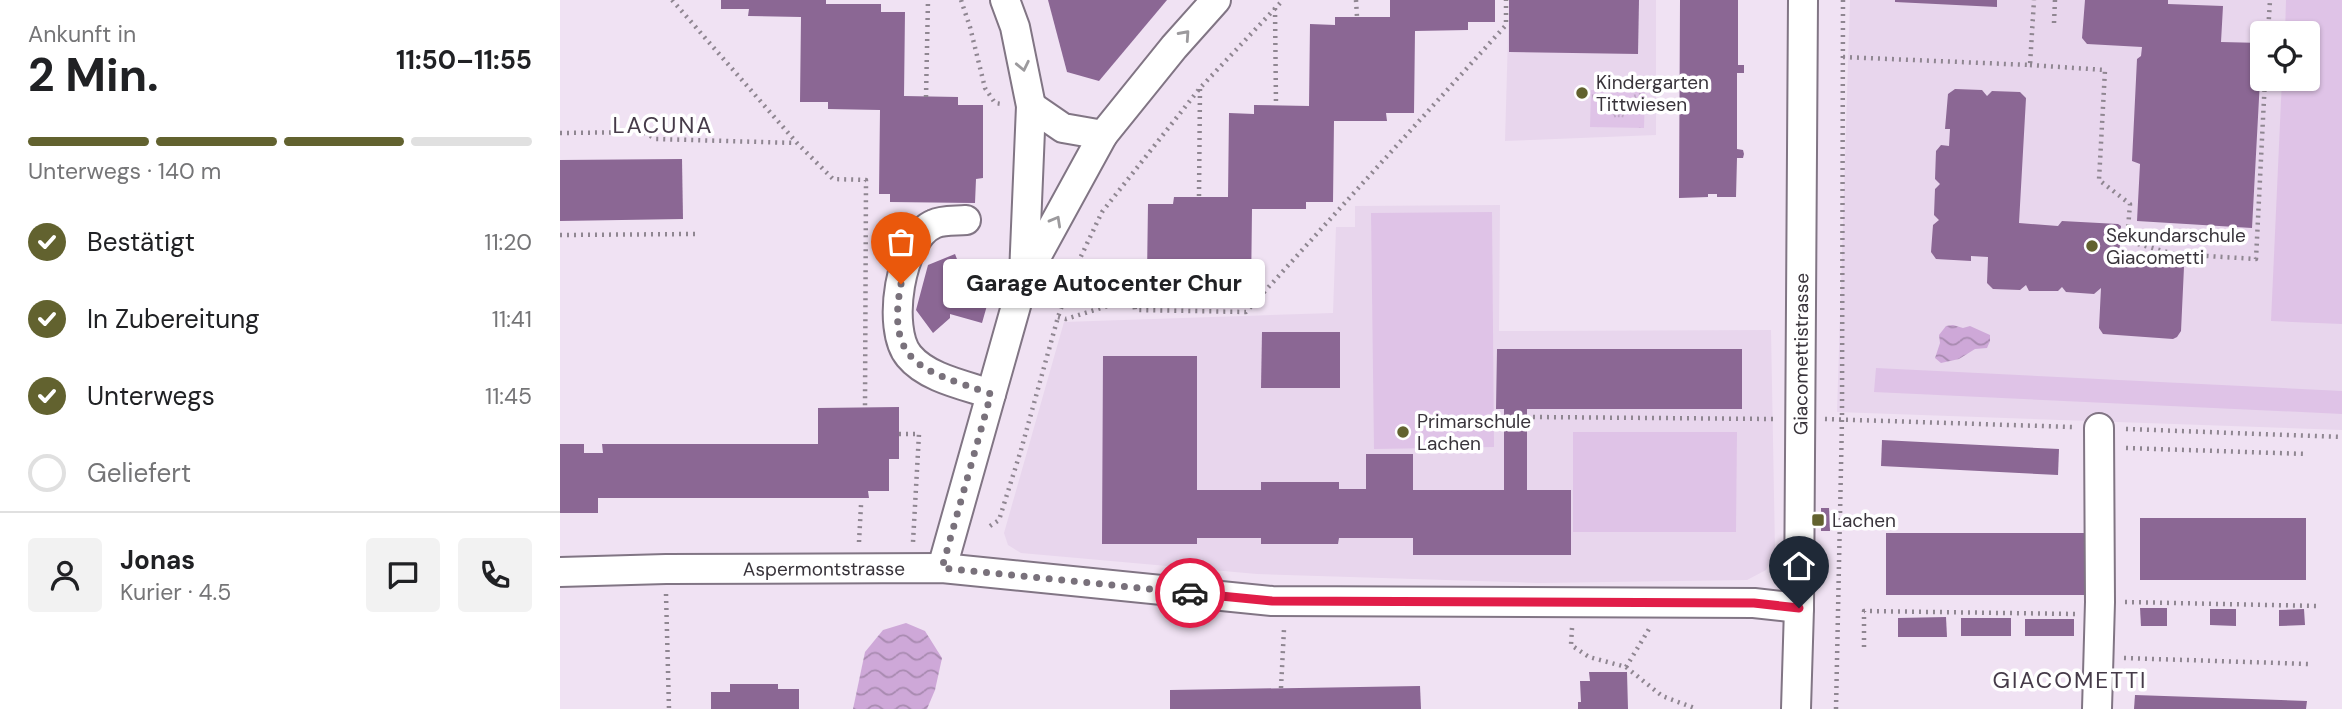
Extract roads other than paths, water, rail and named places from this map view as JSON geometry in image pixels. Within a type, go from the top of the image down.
[{"type":"street","points":[[1005,0],[1015,27],[1023,281]]},
{"type":"street","points":[[942,568],[1023,281],[1103,135],[1216,0]]},
{"type":"street","name":"Giacomettistrasse","points":[[1796,709],[1803,0]]},
{"type":"street","points":[[1019,105],[1063,128],[1103,135]]},
{"type":"street","points":[[966,220],[934,223],[917,236],[905,265],[897,302],[899,332],[906,353],[916,363],[935,375],[991,394]]},
{"type":"street","points":[[2097,709],[2100,608],[2099,438]]},
{"type":"street","name":"Aspermontstrasse","points":[[560,572],[942,568],[1286,601],[1754,603],[1799,608]]},
{"type":"water","points":[[1946,326],[1963,328],[1970,326],[1990,335],[1987,348],[1975,349],[1959,359],[1941,363],[1935,358],[1940,343],[1939,335]]},
{"type":"water","points":[[906,623],[925,631],[942,658],[935,690],[927,709],[853,709],[865,652],[883,630]]},
{"type":"place","name":"Kindergarten Tittwiesen","points":[[1582,93]]},
{"type":"place","name":"Sekundarschule Giacometti","points":[[2092,246]]},
{"type":"place","name":"Garage Autocenter Chur","points":[[901,284]]},
{"type":"place","name":"Primarschule Lachen","points":[[1403,432]]},
{"type":"place","name":"Lachen","points":[[1818,520]]},
{"type":"district","name":"LACUNA","points":[[663,125]]},
{"type":"district","name":"GIACOMETTI","points":[[2070,680]]}]
